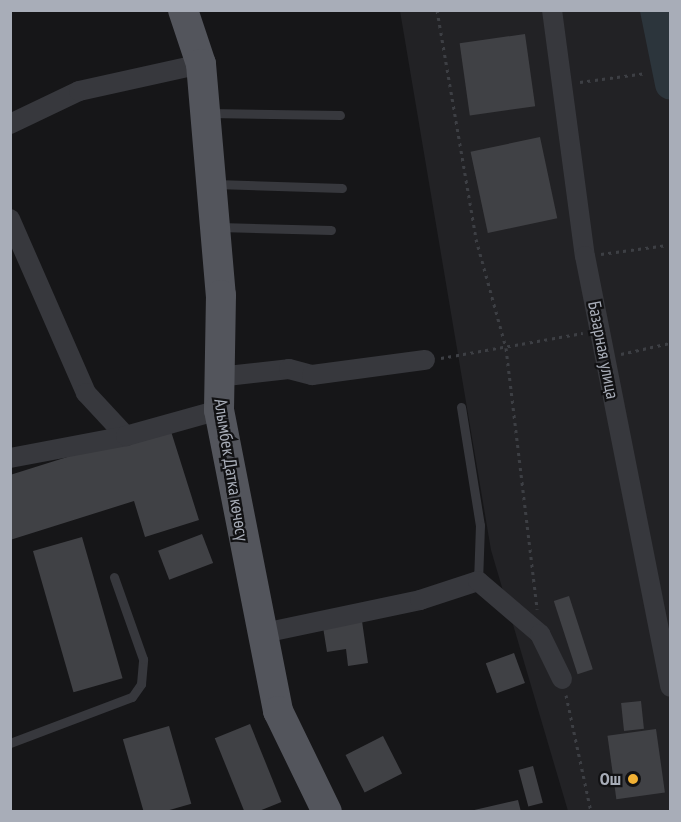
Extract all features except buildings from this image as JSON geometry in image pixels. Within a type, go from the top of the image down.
[{"type":"main road","name":"Алымбек Датка көчөсү","points":[[183,10],[201,64],[206,113],[221,295],[219,410],[259,634],[278,711],[327,812]]},
{"type":"street","name":"Базарная улица","points":[[552,10],[585,256],[670,687]]},
{"type":"street","points":[[10,124],[79,92],[201,64]]},
{"type":"street","points":[[11,222],[87,393],[126,436]]},
{"type":"street","points":[[218,377],[289,369],[312,375],[425,360]]},
{"type":"street","points":[[10,458],[126,436],[219,410]]},
{"type":"street","points":[[259,634],[420,600],[478,581],[540,634],[562,679]]},
{"type":"lane","points":[[206,113],[340,115]]},
{"type":"lane","points":[[211,183],[342,188]]},
{"type":"lane","points":[[215,227],[331,230]]},
{"type":"lane","points":[[461,407],[480,525],[478,581]]},
{"type":"lane","points":[[10,743],[132,697],[141,684],[143,659],[114,577]]},
{"type":"path","points":[[437,10],[476,239],[506,348],[540,634]]},
{"type":"path","points":[[562,85],[646,73]]},
{"type":"path","points":[[585,256],[667,245]]},
{"type":"path","points":[[425,360],[506,348],[599,330]]},
{"type":"path","points":[[604,357],[670,344]]},
{"type":"path","points":[[562,679],[591,812]]},
{"type":"shaded area","points":[[400,11],[670,11],[670,811],[568,811],[491,550]]},
{"type":"waterway","points":[[655,10],[670,84]]},
{"type":"place","name":"Ош","points":[[633,779]]}]
